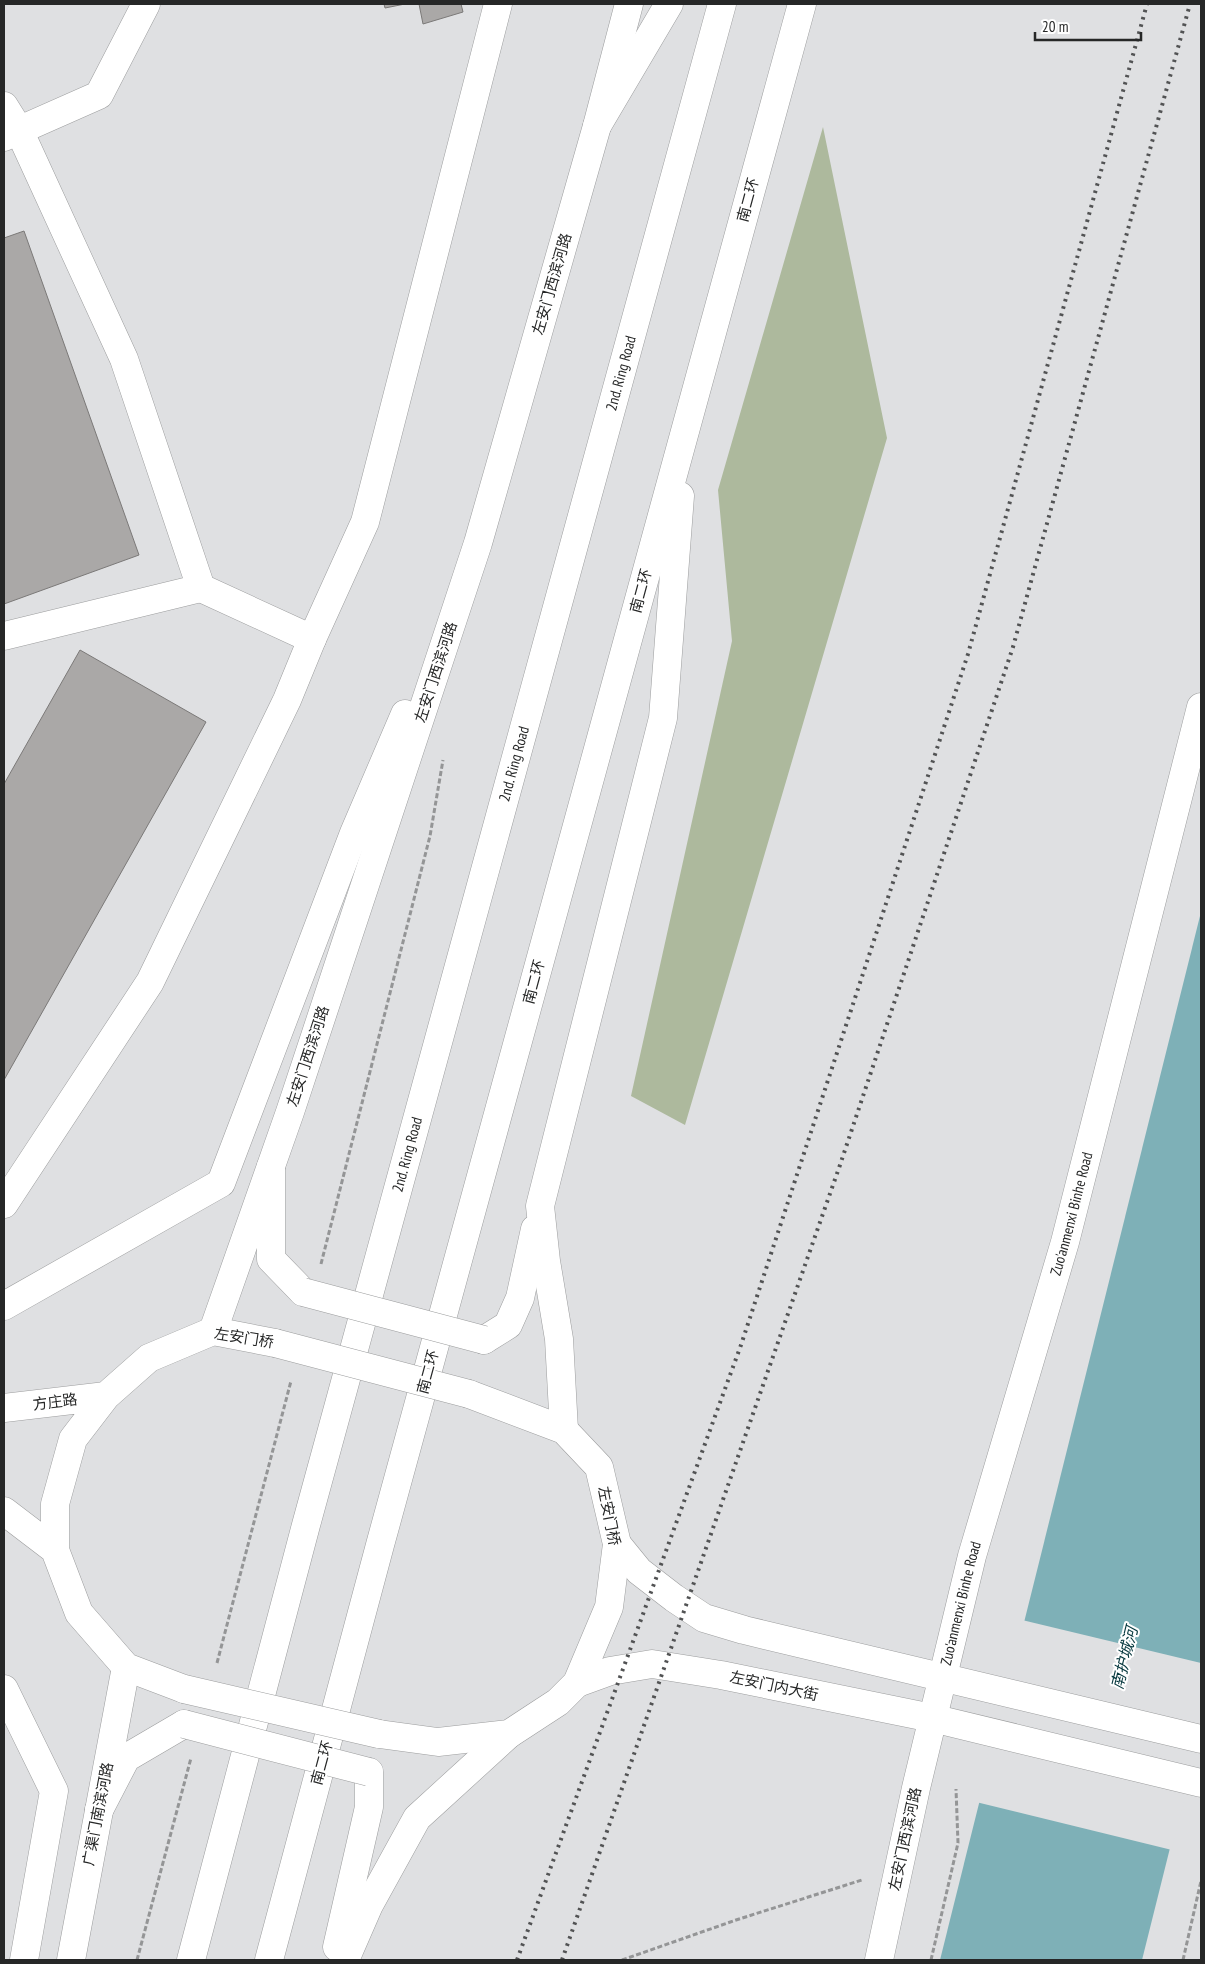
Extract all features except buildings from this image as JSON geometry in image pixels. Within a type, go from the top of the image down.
[{"type":"main road","points":[[11,134],[99,95],[146,4]]},
{"type":"main road","points":[[4,1204],[150,982],[287,700],[312,639],[365,522],[498,4]]},
{"type":"main road","name":"左安门西滨河路","points":[[213,1330],[271,1167],[478,543],[597,126],[629,4]]},
{"type":"main road","points":[[597,126],[670,4]]},
{"type":"main road","points":[[191,1960],[306,1524],[722,4]]},
{"type":"main road","name":"南二环","points":[[269,1960],[375,1564],[802,4]]},
{"type":"main road","points":[[4,106],[11,134],[124,359],[201,588]]},
{"type":"main road","points":[[271,1167],[271,1259],[303,1292],[484,1340],[508,1325],[520,1298],[540,1206],[663,718],[685,432]]},
{"type":"main road","points":[[4,1306],[221,1183],[354,833],[478,543]]},
{"type":"main road","points":[[4,636],[201,588],[312,639]]},
{"type":"main road","name":"Zuo'anmenxi Binhe Road","points":[[932,1718],[972,1556],[1067,1232],[1201,707]]},
{"type":"main road","points":[[540,1206],[546,1261],[559,1339],[564,1430]]},
{"type":"main road","name":"左安门桥","points":[[213,1330],[275,1343],[470,1394],[564,1430],[599,1467],[617,1544],[609,1607],[577,1682],[558,1702],[509,1734],[438,1742],[379,1734],[184,1689],[126,1667],[80,1613],[55,1550],[55,1504],[73,1439],[106,1396],[149,1358],[213,1330]]},
{"type":"main road","name":"方庄路","points":[[4,1408],[106,1396]]},
{"type":"main road","points":[[4,1511],[55,1550]]},
{"type":"main road","points":[[617,1544],[639,1571],[704,1618],[744,1630],[1201,1739]]},
{"type":"main road","name":"左安门内大街","points":[[577,1682],[610,1671],[652,1664],[721,1675],[932,1718],[1201,1783]]},
{"type":"main road","name":"广渠门南滨河路","points":[[71,1960],[126,1667]]},
{"type":"main road","points":[[4,1689],[54,1791],[24,1960]]},
{"type":"main road","name":"左安门西滨河路","points":[[879,1960],[932,1718]]},
{"type":"main road","points":[[345,1960],[369,1905],[417,1818],[509,1734]]},
{"type":"main road","points":[[99,1810],[126,1758],[189,1737],[369,1772],[369,1807],[334,1960]]},
{"type":"path","points":[[320,1268],[430,836],[443,758]]},
{"type":"path","points":[[215,1672],[293,1374]]},
{"type":"path","points":[[137,1960],[189,1737]]},
{"type":"path","points":[[931,1960],[958,1843],[956,1789]]},
{"type":"path","points":[[622,1960],[736,1920],[863,1880]]},
{"type":"path","points":[[1183,1960],[1201,1882]]},
{"type":"green space","points":[[823,127],[887,438],[685,1125],[631,1096],[732,641],[718,490]]},
{"type":"water","name":"南护城河","points":[[1201,912],[1201,1724],[1142,1960],[940,1960]]},
{"type":"pier","points":[[1022,1620],[1201,1663],[1201,1735],[1172,1850],[976,1802]]},
{"type":"railway","points":[[517,1960],[741,1345],[968,654],[1147,4]]},
{"type":"railway","points":[[562,1960],[840,1165],[1013,647],[1190,4]]}]
